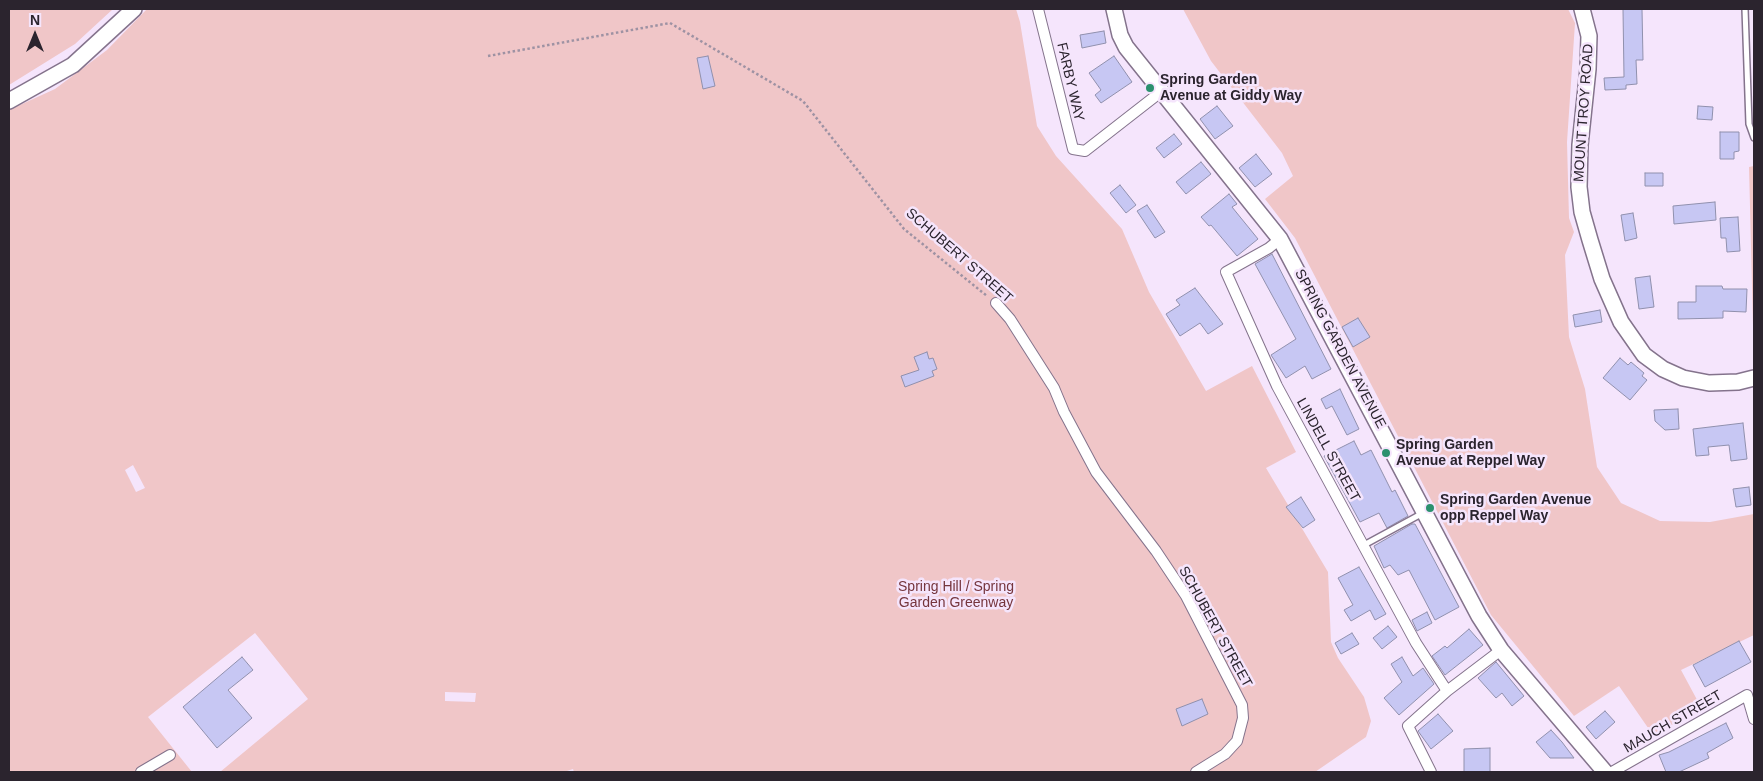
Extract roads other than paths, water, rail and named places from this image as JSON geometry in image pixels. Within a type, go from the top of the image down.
[{"type":"street","points":[[9,101],[73,65],[134,9]]},
{"type":"street","name":"FARBY WAY","points":[[1038,9],[1073,150],[1085,151],[1162,91]]},
{"type":"street","name":"SPRING GARDEN AVENUE","points":[[1114,9],[1120,35],[1126,47],[1280,239],[1479,616],[1501,650],[1605,772]]},
{"type":"street","name":"MOUNT TROY ROAD","points":[[1582,9],[1589,36],[1588,69],[1580,145],[1579,187],[1582,212],[1602,279],[1621,322],[1644,355],[1663,369],[1683,378],[1708,383],[1738,382],[1754,378]]},
{"type":"street","name":"LINDELL STREET","points":[[1280,239],[1269,248],[1226,272],[1277,386],[1416,643],[1447,691]]},
{"type":"street","name":"SCHUBERT STREET","points":[[996,303],[1010,319],[1054,388],[1064,412],[1096,472],[1156,551],[1186,596],[1242,705],[1244,718],[1237,741],[1224,754],[1196,772]]},
{"type":"street","points":[[1430,772],[1408,726],[1447,691],[1501,650]]},
{"type":"street","name":"MAUCH STREET","points":[[1612,772],[1747,695],[1754,719]]},
{"type":"street","points":[[141,772],[170,755]]},
{"type":"lane","points":[[1745,9],[1750,124],[1754,138]]},
{"type":"lane","points":[[1364,545],[1425,512]]},
{"type":"place","name":"Spring Garden Avenue at Giddy Way","points":[[1150,88]]},
{"type":"place","name":"Spring Garden Avenue at Reppel Way","points":[[1386,453]]},
{"type":"place","name":"Spring Garden Avenue opp Reppel Way","points":[[1430,508]]},
{"type":"park label","name":"Spring Hill / Spring Garden Greenway","points":[[956,596]]}]
